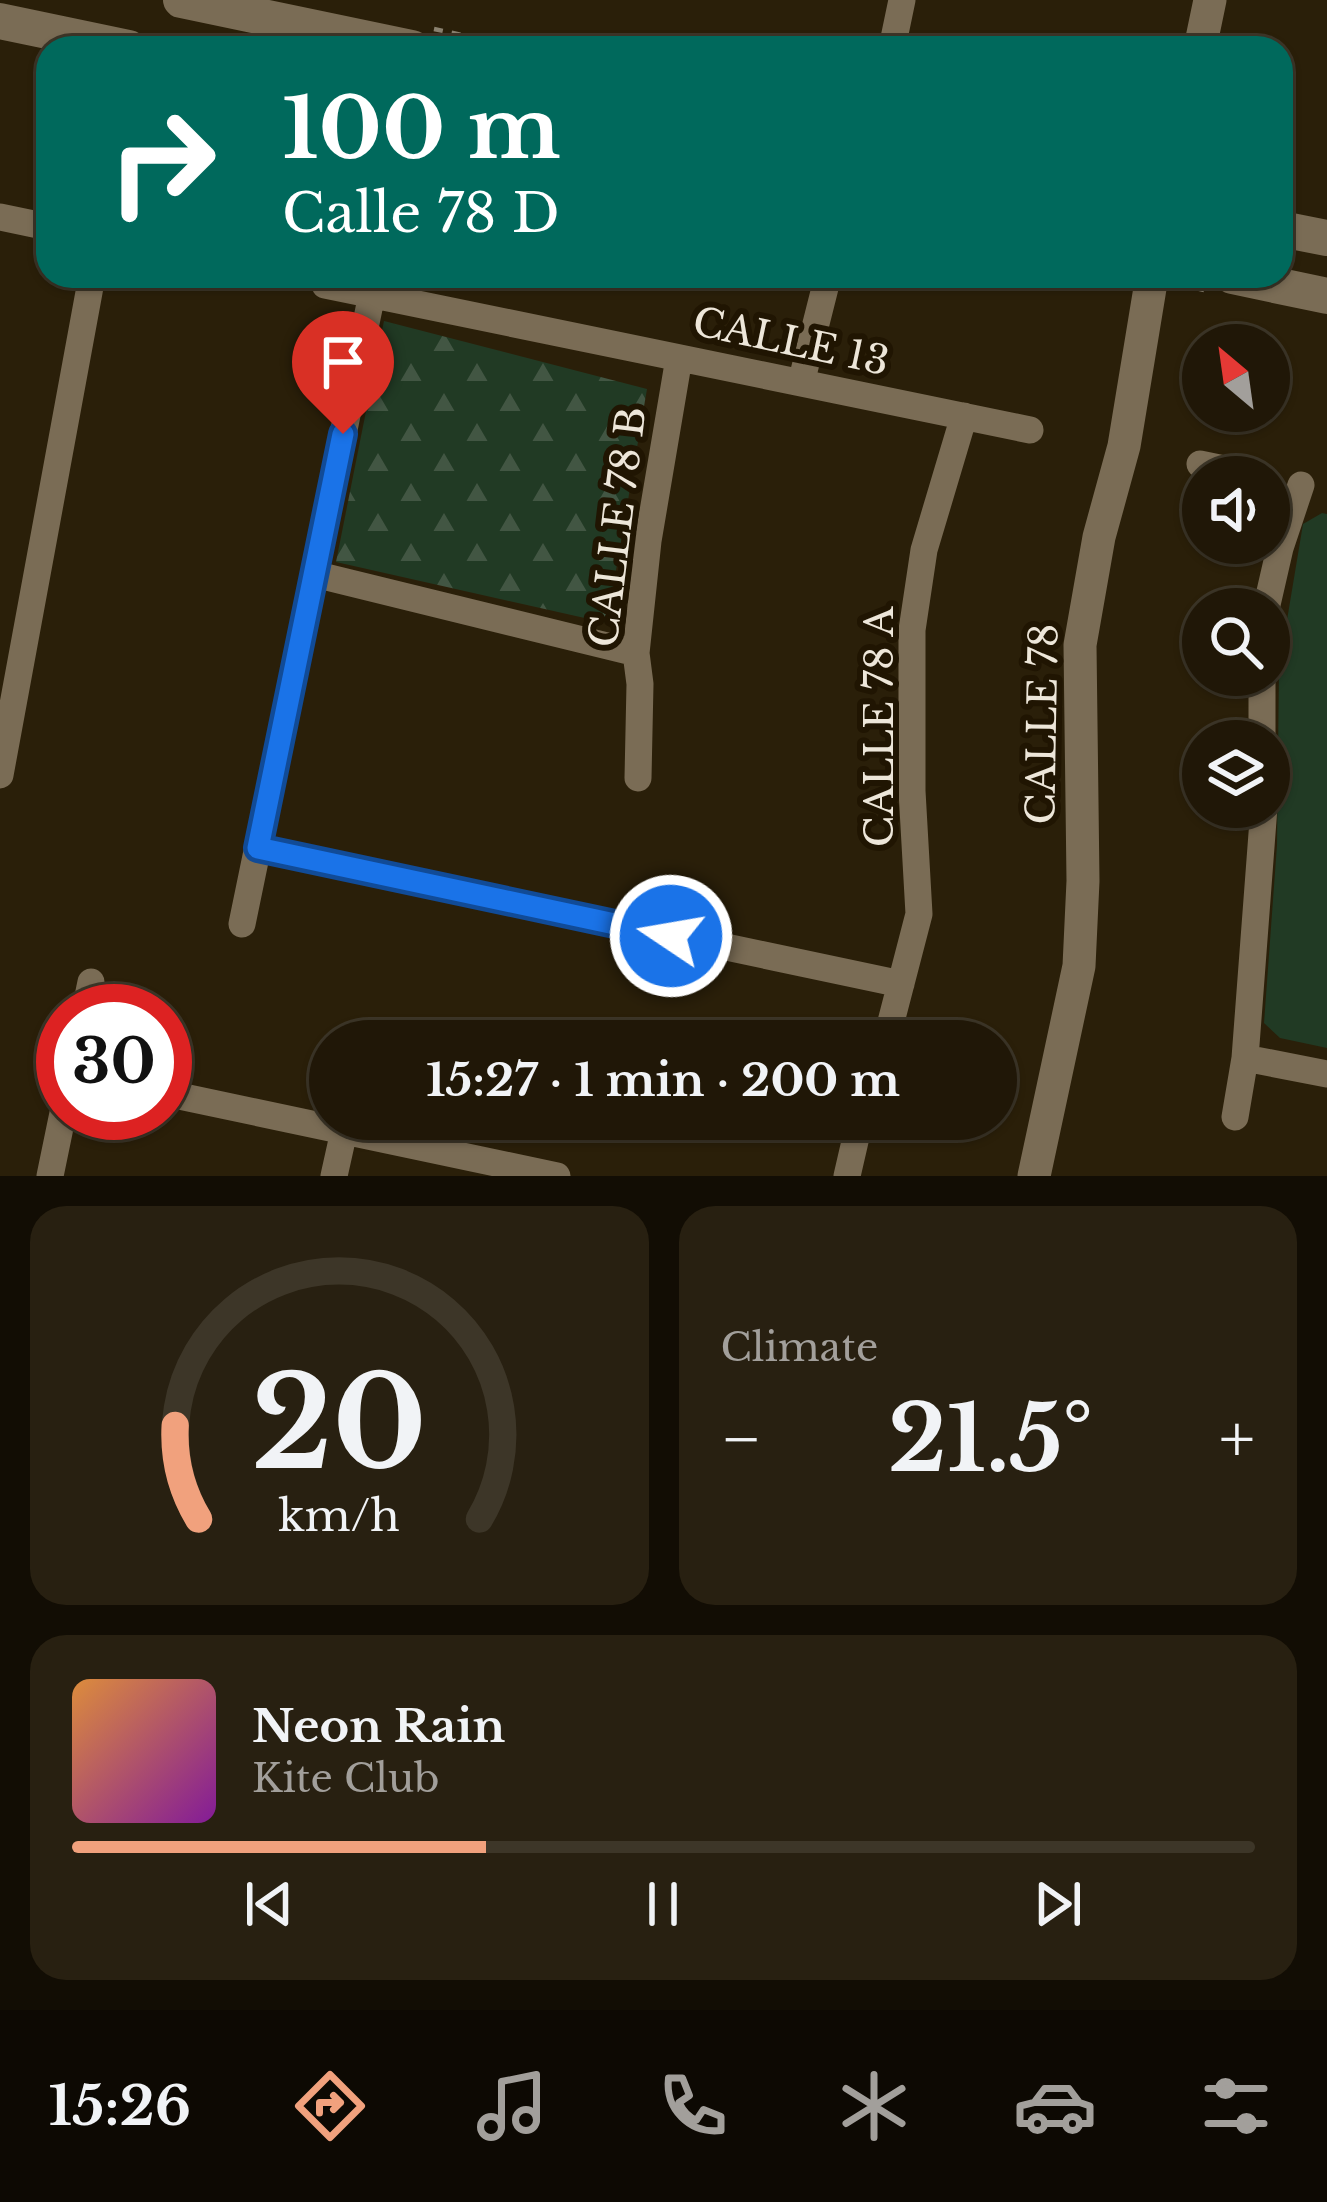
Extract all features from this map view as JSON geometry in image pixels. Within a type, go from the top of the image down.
[{"type":"main road","points":[[181,0],[354,36]]},
{"type":"main road","points":[[0,21],[72,36]]},
{"type":"main road","points":[[1293,231],[1327,238]]},
{"type":"main road","points":[[1289,288],[1327,296]]},
{"type":"street","points":[[894,36],[902,0]]},
{"type":"street","points":[[1202,36],[1210,0]]},
{"type":"street","points":[[0,218],[36,225]]},
{"type":"street","points":[[0,775],[90,288]]},
{"type":"street","name":"CALLE 13","points":[[341,288],[1030,430]]},
{"type":"street","points":[[801,382],[825,288]]},
{"type":"street","name":"CALLE 78","points":[[1034,1176],[1079,967],[1083,881],[1080,645],[1099,537],[1124,446],[1150,288]]},
{"type":"street","points":[[242,924],[372,294]]},
{"type":"street","name":"CALLE 78 B","points":[[638,778],[636,653],[647,541],[679,358]]},
{"type":"street","name":"CALLE 78 A","points":[[892,1020],[919,914],[911,630],[924,550],[964,416]]},
{"type":"street","points":[[1271,588],[1280,548],[1314,487]]},
{"type":"street","points":[[314,574],[636,653]]},
{"type":"street","points":[[1235,1117],[1245,1058],[1262,828]]},
{"type":"street","points":[[258,848],[901,984]]},
{"type":"street","points":[[1245,1058],[1327,1074]]},
{"type":"street","points":[[192,1099],[309,1124]]},
{"type":"street","points":[[50,1176],[57,1140]]},
{"type":"street","points":[[334,1176],[342,1140]]},
{"type":"street","points":[[387,1140],[557,1176]]},
{"type":"street","points":[[847,1176],[855,1140]]},
{"type":"green space","points":[[384,321],[647,389],[607,623],[336,562]]},
{"type":"green space","points":[[1327,514],[1327,1048],[1280,1038],[1264,1023],[1277,828],[1290,828],[1290,720],[1278,720],[1279,696],[1290,696],[1290,602],[1303,524]]},
{"type":"route","points":[[343,434],[258,848],[671,936]]}]
